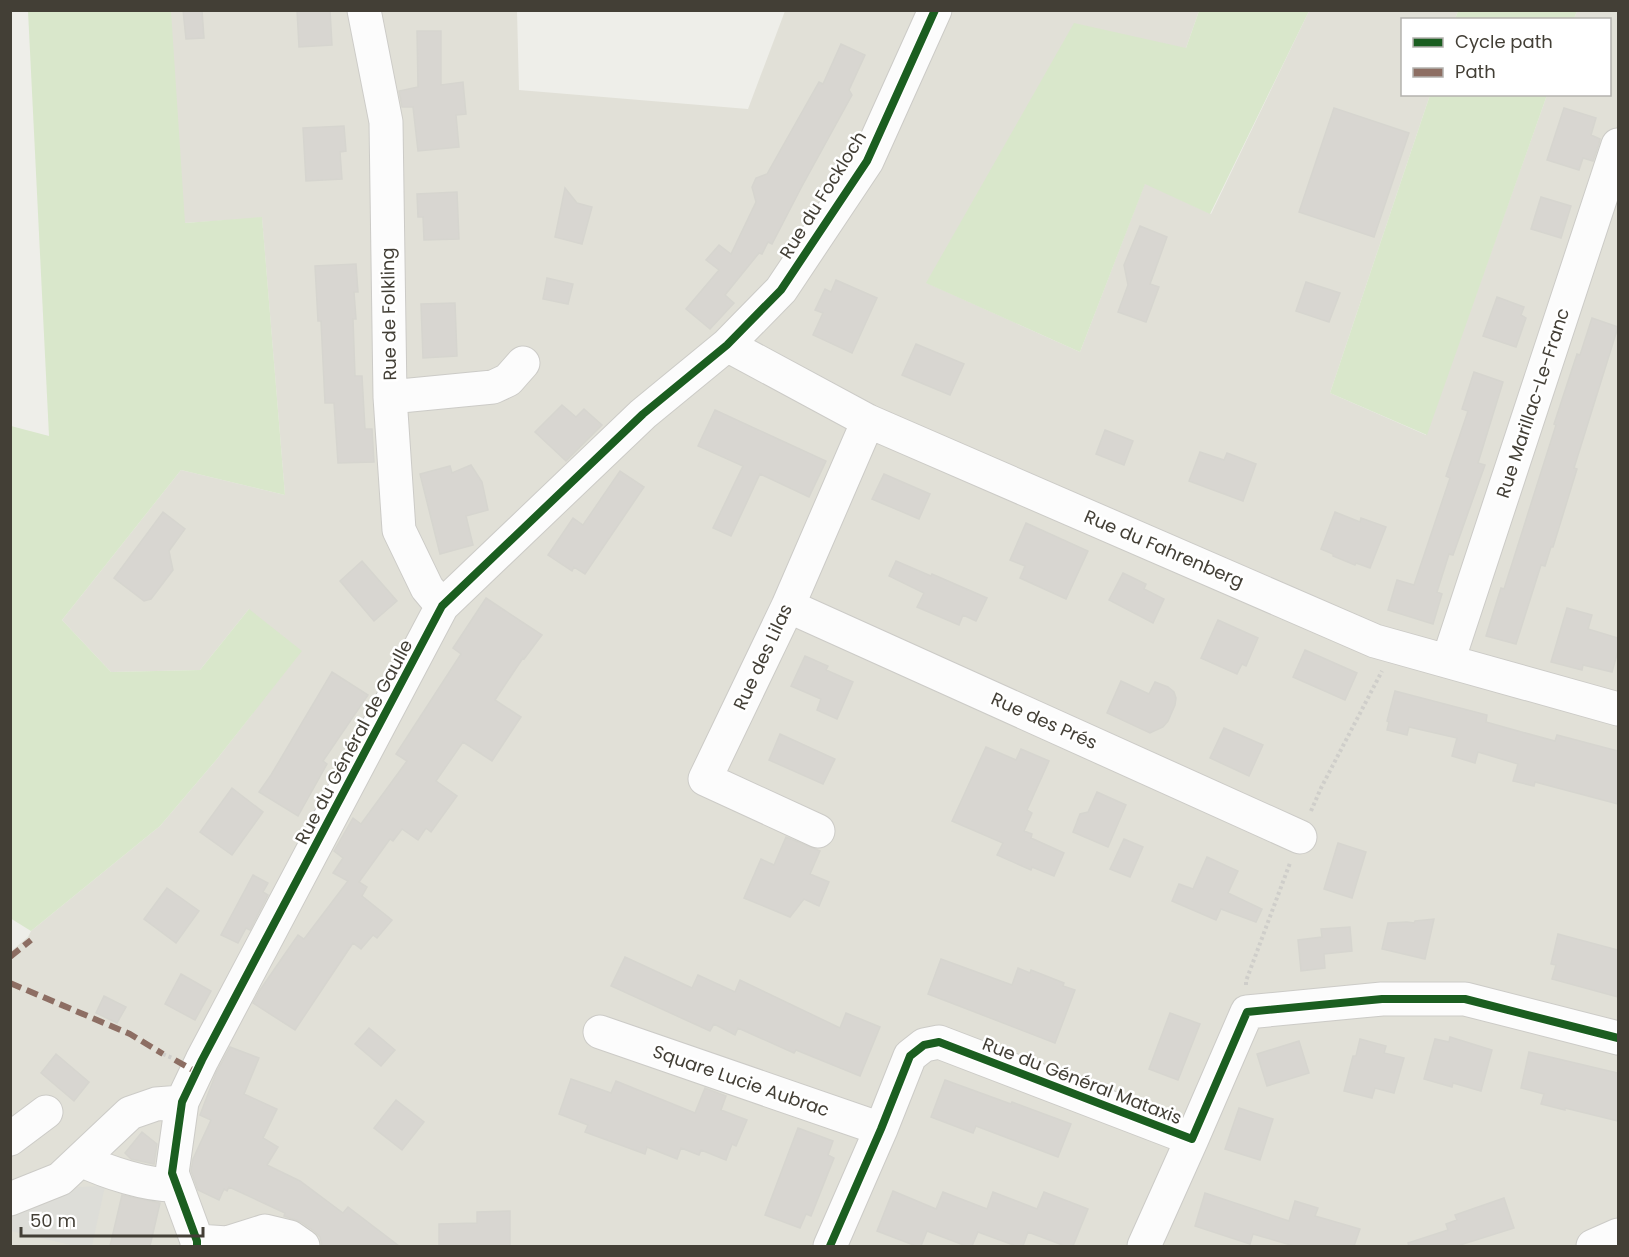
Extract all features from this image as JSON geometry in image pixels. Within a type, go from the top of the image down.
[{"type":"street","name":"Rue de Folkling","points":[[364,10],[387,122],[390,397],[399,530],[427,588],[442,606]]},
{"type":"street","name":"Rue du Fockloch","points":[[727,345],[781,290],[867,161],[935,10]]},
{"type":"street","name":"Rue Marillac-Le-Franc","points":[[1448,661],[1609,202],[1618,145]]},
{"type":"street","name":"Rue du Fahrenberg","points":[[727,345],[868,421],[1376,641],[1618,709]]},
{"type":"street","name":"Rue du Général de Gaulle","points":[[197,1244],[171,1173],[182,1102],[442,606],[643,414],[727,345]]},
{"type":"street","points":[[390,397],[493,387],[508,380],[523,363]]},
{"type":"street","name":"Rue des Lilas","points":[[818,831],[705,779],[788,606],[868,421]]},
{"type":"street","name":"Rue des Prés","points":[[788,606],[1300,837]]},
{"type":"street","name":"Rue du Général Mataxis","points":[[830,1246],[910,1056],[924,1045],[939,1042],[1192,1139],[1247,1012],[1382,999],[1465,999],[1618,1038]]},
{"type":"street","name":"Square Lucie Aubrac","points":[[600,1032],[881,1129]]},
{"type":"street","points":[[10,1198],[60,1179],[130,1113],[156,1104],[182,1102]]},
{"type":"street","points":[[10,1139],[46,1112]]},
{"type":"street","points":[[1144,1246],[1192,1139]]},
{"type":"street","points":[[81,1160],[102,1170],[164,1186],[176,1185]]},
{"type":"street","points":[[197,1244],[227,1243],[265,1231],[290,1237],[303,1246]]},
{"type":"street","points":[[1593,1246],[1618,1235]]},
{"type":"path","points":[[163,1053],[175,1060]]},
{"type":"shaded area","points":[[161,11],[517,11],[519,90],[748,109],[785,11],[1199,11],[1186,48],[927,283],[1080,352],[1145,183],[1211,214],[1309,11],[1458,11],[1455,18],[1401,18],[1401,96],[1430,96],[1330,393],[1426,435],[1547,96],[1611,96],[1611,18],[1574,18],[1577,11],[1618,11],[1618,1246],[11,1246],[10,952],[28,937],[31,931],[160,826],[253,713],[249,609],[200,670],[111,672],[62,620],[181,470],[285,495],[262,218],[184,223]]},
{"type":"shaded area","points":[[105,1186],[92,1246],[75,1246],[11,1231],[11,1212],[20,1212],[49,1202],[78,1187]]},
{"type":"green space","points":[[1458,10],[1577,11],[1574,18],[1455,18]]},
{"type":"green space","points":[[28,11],[171,11],[185,223],[262,217],[285,495],[181,470],[62,620],[111,672],[200,670],[249,609],[302,651],[217,759],[160,826],[31,931],[10,918],[11,426],[49,436]]},
{"type":"green space","points":[[1199,11],[1309,11],[1210,214],[1145,184],[1080,352],[926,283],[1074,23],[1186,48]]},
{"type":"green space","points":[[1430,96],[1547,96],[1427,435],[1330,393]]},
{"type":"building","points":[[183,10],[202,10],[204,38],[186,39]]},
{"type":"building","points":[[297,10],[330,10],[332,45],[299,47]]},
{"type":"building","points":[[417,31],[441,31],[441,85],[463,82],[466,114],[456,115],[459,147],[418,151],[413,107],[402,107],[399,91],[418,87]]},
{"type":"building","points":[[841,44],[865,55],[849,90],[852,95],[772,244],[768,242],[762,254],[759,253],[725,295],[734,303],[710,329],[686,309],[719,270],[706,260],[719,245],[731,254],[756,202],[752,187],[756,178],[767,174],[819,82],[823,84]]},
{"type":"building","points":[[1334,108],[1409,133],[1374,237],[1299,212]]},
{"type":"building","points":[[1564,108],[1596,118],[1591,135],[1600,139],[1599,144],[1593,161],[1583,158],[1579,170],[1547,160]]},
{"type":"building","points":[[344,126],[346,151],[340,152],[342,179],[306,181],[303,128]]},
{"type":"building","points":[[565,188],[577,203],[592,207],[582,244],[555,237]]},
{"type":"building","points":[[457,192],[459,239],[424,240],[423,217],[418,217],[417,194]]},
{"type":"building","points":[[1541,197],[1571,206],[1561,238],[1531,229]]},
{"type":"building","points":[[1140,226],[1167,237],[1150,284],[1159,287],[1146,322],[1118,312],[1128,285],[1124,265]]},
{"type":"building","points":[[356,264],[358,292],[354,292],[356,319],[353,319],[355,376],[362,376],[365,429],[372,429],[374,462],[338,463],[334,403],[325,403],[321,321],[318,321],[315,266]]},
{"type":"building","points":[[547,278],[573,284],[568,304],[543,299]]},
{"type":"building","points":[[836,280],[877,298],[852,353],[813,335],[823,313],[815,310],[825,289],[831,292]]},
{"type":"building","points":[[1306,282],[1340,293],[1329,322],[1296,311]]},
{"type":"building","points":[[1497,297],[1524,307],[1521,315],[1526,318],[1516,347],[1483,336]]},
{"type":"building","points":[[455,303],[457,356],[423,358],[421,304]]},
{"type":"building","points":[[1592,318],[1618,327],[1574,468],[1577,469],[1553,547],[1551,547],[1545,566],[1541,565],[1516,644],[1486,636],[1501,588],[1504,589],[1577,354],[1580,355]]},
{"type":"building","points":[[916,344],[964,364],[950,395],[902,375]]},
{"type":"building","points":[[1474,372],[1503,382],[1478,463],[1485,465],[1453,555],[1449,554],[1437,592],[1442,594],[1433,624],[1388,610],[1397,580],[1414,585],[1450,478],[1446,476],[1468,411],[1462,409]]},
{"type":"building","points":[[562,405],[576,417],[584,409],[602,425],[566,461],[535,432]]},
{"type":"building","points":[[715,410],[826,461],[809,497],[760,474],[731,536],[713,528],[743,466],[698,446]]},
{"type":"building","points":[[1105,430],[1133,441],[1124,465],[1096,454]]},
{"type":"building","points":[[1200,452],[1224,460],[1227,453],[1256,464],[1243,501],[1189,481]]},
{"type":"building","points":[[471,465],[482,482],[488,510],[466,516],[473,545],[440,554],[420,474],[450,466],[452,473]]},
{"type":"building","points":[[620,471],[644,487],[585,574],[574,567],[572,571],[548,555],[573,518],[583,525]]},
{"type":"building","points":[[884,474],[930,494],[919,519],[872,499]]},
{"type":"building","points":[[163,512],[185,529],[169,551],[173,570],[151,599],[144,601],[114,578]]},
{"type":"building","points":[[1335,512],[1360,522],[1361,518],[1386,527],[1370,568],[1356,563],[1355,565],[1321,549]]},
{"type":"building","points":[[1026,523],[1088,551],[1066,599],[1020,578],[1025,566],[1010,560]]},
{"type":"building","points":[[362,561],[397,601],[374,621],[340,581]]},
{"type":"building","points":[[896,561],[987,598],[976,621],[963,615],[959,625],[917,607],[924,593],[889,576]]},
{"type":"building","points":[[1123,573],[1146,584],[1144,589],[1164,599],[1153,623],[1109,600]]},
{"type":"building","points":[[486,598],[542,635],[523,658],[495,700],[521,717],[492,761],[463,742],[436,781],[457,796],[431,832],[426,828],[418,840],[402,829],[393,841],[390,839],[359,882],[367,887],[362,896],[392,920],[377,938],[373,935],[361,949],[353,943],[295,1030],[253,1003],[298,935],[304,939],[348,881],[333,873],[343,858],[334,851],[353,818],[361,824],[407,761],[396,754],[461,654],[453,648]]},
{"type":"building","points":[[1567,608],[1592,615],[1588,629],[1618,638],[1618,651],[1612,672],[1583,665],[1582,670],[1551,662]]},
{"type":"building","points":[[1218,620],[1258,638],[1246,666],[1242,664],[1237,674],[1201,658]]},
{"type":"building","points":[[1305,650],[1357,673],[1345,700],[1293,677]]},
{"type":"building","points":[[805,656],[828,666],[826,670],[853,682],[837,719],[817,710],[821,699],[791,686]]},
{"type":"building","points":[[332,672],[368,695],[323,761],[327,764],[298,816],[259,792]]},
{"type":"building","points":[[1121,681],[1149,694],[1155,682],[1174,692],[1175,705],[1163,727],[1150,733],[1107,713]]},
{"type":"building","points":[[1395,691],[1487,715],[1486,722],[1555,741],[1557,735],[1618,751],[1618,804],[1535,782],[1534,786],[1513,781],[1518,764],[1478,752],[1475,763],[1452,756],[1457,738],[1409,727],[1407,735],[1387,730],[1389,722],[1387,721]]},
{"type":"building","points":[[1224,728],[1263,745],[1249,776],[1210,758]]},
{"type":"building","points":[[780,734],[835,759],[823,784],[769,760]]},
{"type":"building","points":[[986,747],[1016,760],[1021,749],[1049,761],[1027,810],[1032,813],[1024,831],[1032,834],[1031,838],[1064,853],[1054,876],[1032,867],[1031,870],[997,855],[1003,843],[952,821]]},
{"type":"building","points":[[232,788],[263,812],[232,855],[200,832]]},
{"type":"building","points":[[1097,792],[1126,805],[1108,847],[1073,832],[1080,814],[1088,812]]},
{"type":"building","points":[[786,837],[820,851],[810,874],[829,882],[819,906],[804,899],[790,917],[744,898],[761,859],[774,865]]},
{"type":"building","points":[[1124,839],[1143,847],[1130,877],[1110,869]]},
{"type":"building","points":[[1338,843],[1366,852],[1352,898],[1324,889]]},
{"type":"building","points":[[1207,857],[1238,871],[1228,893],[1262,909],[1256,922],[1221,909],[1216,920],[1172,901],[1179,884],[1193,889]]},
{"type":"building","points":[[253,875],[268,883],[263,892],[268,895],[250,930],[246,928],[238,943],[221,935]]},
{"type":"building","points":[[167,888],[199,911],[176,943],[144,919]]},
{"type":"building","points":[[1434,919],[1425,959],[1382,949],[1388,923],[1414,923]]},
{"type":"building","points":[[1350,927],[1352,951],[1324,954],[1325,968],[1301,971],[1298,940],[1322,937],[1321,929]]},
{"type":"building","points":[[1558,934],[1618,950],[1618,997],[1552,979],[1556,965],[1551,964]]},
{"type":"building","points":[[625,957],[692,988],[698,975],[735,992],[740,980],[840,1028],[846,1013],[880,1027],[860,1076],[796,1050],[794,1053],[738,1028],[735,1035],[714,1024],[710,1031],[611,986]]},
{"type":"building","points":[[941,959],[1012,985],[1018,968],[1030,973],[1031,970],[1064,983],[1063,986],[1075,990],[1055,1043],[928,994]]},
{"type":"building","points":[[181,974],[211,991],[195,1020],[165,1004]]},
{"type":"building","points":[[104,996],[126,1007],[117,1023],[96,1013]]},
{"type":"building","points":[[1170,1013],[1200,1024],[1178,1080],[1149,1069]]},
{"type":"building","points":[[369,1028],[395,1050],[381,1066],[355,1044]]},
{"type":"building","points":[[1450,1037],[1492,1050],[1481,1091],[1453,1083],[1452,1087],[1424,1079],[1435,1039],[1449,1042]]},
{"type":"building","points":[[1360,1039],[1386,1046],[1384,1053],[1404,1058],[1394,1093],[1375,1088],[1372,1098],[1344,1091]]},
{"type":"building","points":[[1299,1041],[1309,1073],[1267,1086],[1257,1054]]},
{"type":"building","points":[[230,1047],[259,1058],[244,1094],[277,1109],[263,1138],[278,1147],[267,1165],[300,1181],[343,1213],[348,1207],[399,1246],[322,1246],[320,1237],[301,1222],[284,1216],[285,1213],[229,1187],[227,1191],[224,1189],[219,1200],[198,1190],[191,1171],[193,1159],[211,1120],[200,1115],[216,1073]]},
{"type":"building","points":[[1529,1052],[1618,1073],[1618,1121],[1541,1104],[1544,1094],[1521,1088]]},
{"type":"building","points":[[56,1054],[89,1082],[74,1101],[41,1073]]},
{"type":"building","points":[[571,1079],[611,1093],[616,1081],[695,1113],[705,1088],[726,1096],[721,1110],[747,1120],[736,1146],[732,1144],[726,1160],[701,1150],[699,1155],[681,1148],[677,1159],[647,1147],[645,1154],[585,1132],[588,1125],[559,1114]]},
{"type":"building","points":[[945,1080],[1071,1124],[1058,1157],[976,1126],[973,1133],[931,1117]]},
{"type":"building","points":[[396,1100],[424,1122],[402,1150],[374,1128]]},
{"type":"building","points":[[1239,1108],[1273,1119],[1260,1160],[1225,1149]]},
{"type":"building","points":[[798,1128],[833,1141],[828,1155],[834,1158],[811,1216],[806,1214],[800,1228],[765,1215]]},
{"type":"building","points":[[142,1132],[157,1144],[154,1164],[131,1159],[125,1153]]},
{"type":"building","points":[[893,1191],[936,1209],[943,1192],[987,1209],[993,1192],[1037,1209],[1044,1192],[1088,1209],[1073,1246],[1065,1246],[1028,1232],[1023,1246],[1016,1246],[978,1232],[972,1246],[966,1246],[927,1231],[921,1246],[916,1246],[877,1231]]},
{"type":"building","points":[[1205,1193],[1289,1221],[1295,1201],[1318,1208],[1315,1216],[1360,1229],[1354,1246],[1294,1246],[1253,1234],[1250,1244],[1195,1226]]},
{"type":"building","points":[[122,1195],[160,1203],[150,1246],[110,1246]]},
{"type":"building","points":[[1504,1198],[1514,1228],[1457,1246],[1409,1246],[1408,1243],[1448,1230],[1446,1224],[1457,1220],[1455,1215]]},
{"type":"building","points":[[510,1211],[510,1246],[439,1246],[439,1224],[477,1223],[477,1212]]},
{"type":"marked path","points":[[10,957],[31,940]]},
{"type":"marked path","points":[[10,983],[130,1034],[163,1054]]},
{"type":"marked path","points":[[175,1060],[196,1072]]},
{"type":"cycle path","points":[[197,1246],[172,1173],[182,1102],[442,606],[643,414],[727,345],[781,290],[867,161],[935,10]]},
{"type":"cycle path","points":[[830,1246],[910,1056],[924,1045],[939,1042],[1192,1139],[1247,1012],[1382,999],[1465,999],[1618,1038]]}]
